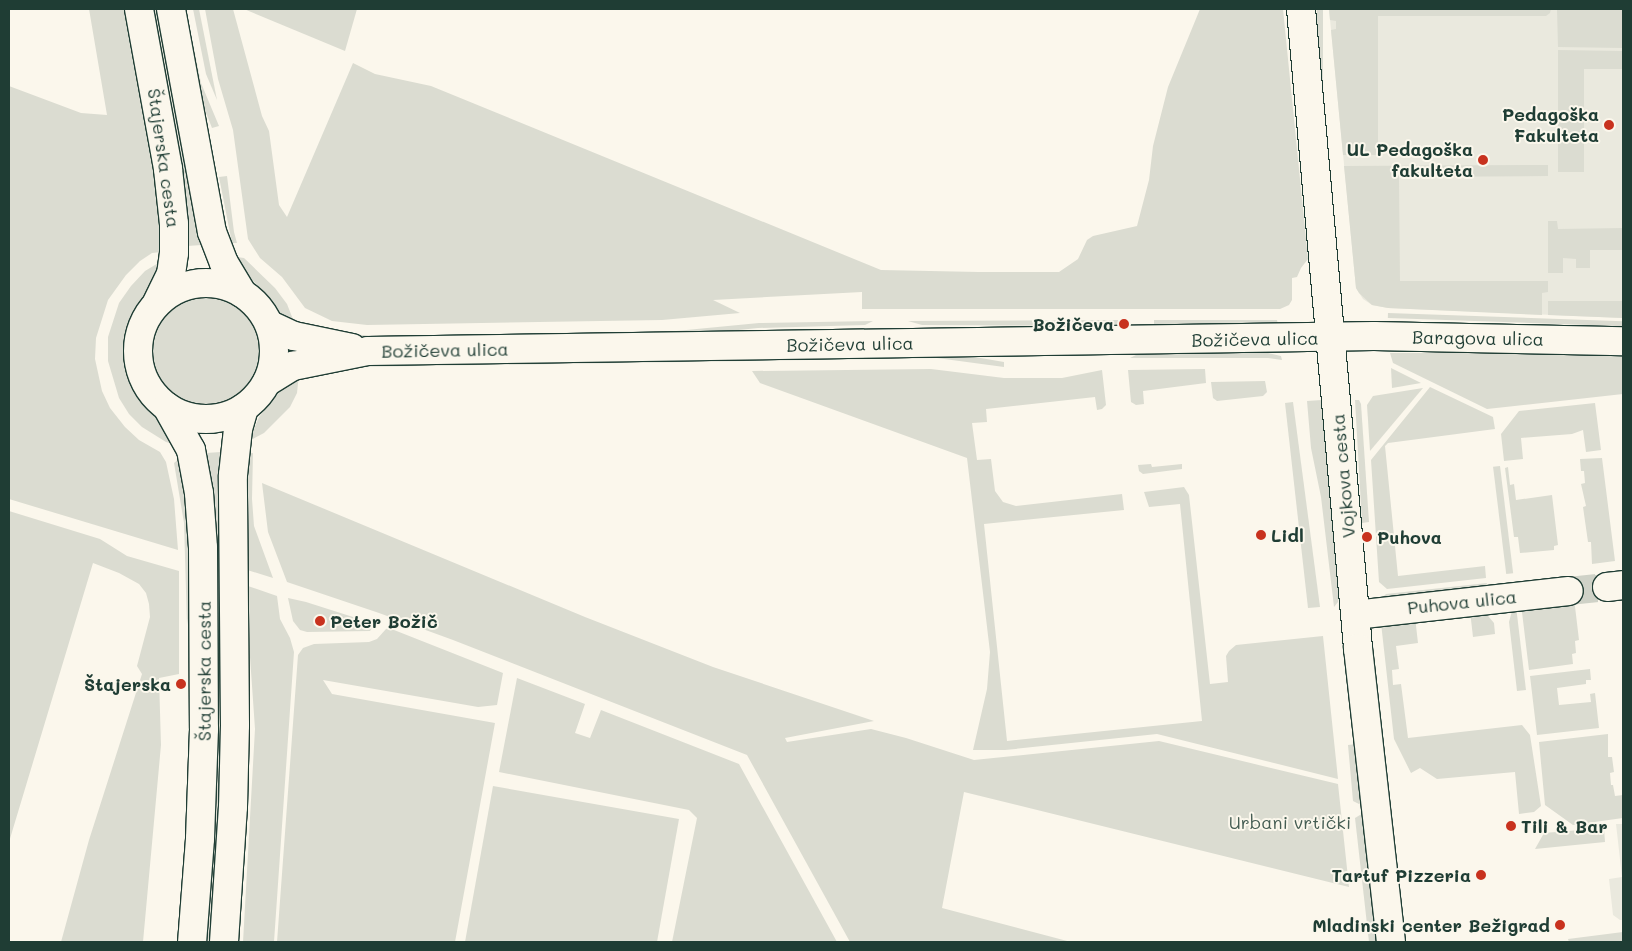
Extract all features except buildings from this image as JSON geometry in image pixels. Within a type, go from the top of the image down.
[{"type":"street","name":"Štajerska cesta","points":[[139,9],[165,151],[174,224],[174,254],[171,274],[141,330],[138,359],[148,386],[167,407],[190,450],[199,493],[203,548],[204,673],[202,784],[192,942]]},
{"type":"street","name":"Štajerska cesta","points":[[171,9],[212,232],[224,263],[242,293]]},
{"type":"street","name":"Vojkova cesta","points":[[1301,9],[1332,338],[1355,615],[1392,942]]},
{"type":"street","name":"Štajerska cesta","points":[[156,305],[173,291],[200,283],[222,284],[242,293],[259,307],[270,325],[275,355],[268,382],[260,394],[244,408],[227,416],[208,420],[187,416],[167,407]]},
{"type":"street","name":"Božičeva ulica","points":[[270,325],[294,336],[368,351]]},
{"type":"street","name":"Baragova ulica","points":[[1332,338],[1389,336],[1623,341]]},
{"type":"street","name":"Božičeva ulica","points":[[268,382],[292,366],[368,351],[1332,338]]},
{"type":"street","name":"Štajerska cesta","points":[[224,942],[233,808],[235,734],[233,475],[238,429],[244,408]]},
{"type":"street","name":"Puhova ulica","points":[[1355,615],[1569,591]]},
{"type":"shaded area","name":"UL Pedagoška fakulteta","points":[[1329,9],[1623,9],[1623,318],[1388,308],[1372,305],[1363,299],[1356,288]]},
{"type":"shaded area","points":[[1616,824],[1623,824],[1623,920],[1613,915],[1609,879],[1622,877]]},
{"type":"green space","points":[[89,9],[129,9],[161,190],[161,252],[152,253],[140,261],[126,275],[108,300],[96,338],[95,359],[102,391],[110,408],[125,427],[139,440],[160,452],[166,462],[174,499],[178,550],[9,499],[9,86],[81,113],[107,115]]},
{"type":"green space","points":[[149,9],[162,9],[202,245],[187,246]]},
{"type":"green space","points":[[181,9],[186,9],[201,83],[219,126],[212,128],[197,90]]},
{"type":"green space","points":[[193,9],[199,9],[217,100],[206,74]]},
{"type":"green space","points":[[205,9],[233,9],[262,116],[269,131],[279,205],[287,217],[353,63],[375,74],[431,86],[881,270],[1059,272],[1078,259],[1087,240],[1093,236],[1137,226],[1149,180],[1153,146],[1168,87],[1200,9],[1283,9],[1308,259],[1297,277],[1292,278],[1292,300],[1289,305],[1280,309],[862,309],[862,292],[713,300],[740,313],[662,320],[367,325],[332,321],[305,308],[282,277],[260,258],[248,239],[233,130],[218,79]]},
{"type":"green space","points":[[244,9],[357,9],[345,51]]},
{"type":"green space","points":[[1317,9],[1323,9],[1323,275],[1317,275]]},
{"type":"green space","points":[[1329,9],[1551,9],[1550,13],[1546,16],[1378,16],[1378,155],[1343,155],[1331,30],[1336,29],[1336,21],[1330,20]]},
{"type":"green space","points":[[1557,9],[1623,9],[1623,69],[1584,69],[1584,172],[1558,172],[1558,50],[1622,51],[1622,48],[1558,47]]},
{"type":"green space","points":[[1548,165],[1548,176],[1399,177],[1400,281],[1548,281],[1548,292],[1542,293],[1542,315],[1388,308],[1372,305],[1359,293],[1356,288],[1344,166]]},
{"type":"green space","points":[[227,176],[237,243],[232,243],[219,177]]},
{"type":"green space","points":[[1548,221],[1557,221],[1558,229],[1623,228],[1623,250],[1590,250],[1590,268],[1576,268],[1576,259],[1563,258],[1563,273],[1548,273]]},
{"type":"green space","points":[[237,257],[244,258],[275,288],[287,304],[296,327],[284,318],[268,296],[249,277]]},
{"type":"green space","points":[[160,262],[148,293],[131,318],[124,337],[124,358],[135,393],[159,419],[173,444],[166,442],[142,427],[129,414],[119,398],[108,361],[108,337],[119,303],[145,271]]},
{"type":"green space","points":[[206,297],[227,301],[244,313],[256,330],[260,351],[256,372],[244,389],[227,401],[206,405],[185,401],[168,389],[156,372],[152,351],[156,330],[168,313],[185,301]]},
{"type":"green space","points":[[1548,301],[1623,301],[1623,318],[1548,315]]},
{"type":"green space","points":[[1388,313],[1623,321],[1623,326],[1388,318]]},
{"type":"green space","points":[[1118,320],[1118,326],[922,325],[908,321]]},
{"type":"green space","points":[[1154,320],[1277,320],[1278,325],[1154,326]]},
{"type":"green space","points":[[873,321],[865,325],[758,328],[690,335],[360,341],[335,333],[377,336],[676,331],[759,323]]},
{"type":"green space","points":[[1140,353],[1268,353],[1281,356],[1282,360],[1268,358],[1130,358]]},
{"type":"green space","points":[[1390,353],[1623,353],[1623,394],[1487,409],[1393,363]]},
{"type":"green space","points":[[963,355],[1004,362],[1004,367],[937,358],[356,367],[332,365]]},
{"type":"green space","points":[[1391,368],[1421,383],[1392,388]]},
{"type":"green space","points":[[931,369],[1004,378],[1062,378],[1102,370],[1106,405],[1102,409],[1097,410],[1095,397],[986,409],[987,422],[972,423],[977,460],[991,459],[995,491],[1003,502],[1016,506],[1122,494],[1124,510],[984,524],[1007,741],[1202,721],[1180,504],[1149,507],[1144,492],[1184,487],[1189,495],[1210,684],[1228,682],[1226,656],[1236,645],[1323,636],[1338,779],[1157,734],[1005,750],[973,750],[987,689],[990,652],[967,458],[760,383],[752,371]]},
{"type":"green space","points":[[1205,369],[1206,383],[1143,391],[1144,404],[1136,405],[1131,402],[1128,370]]},
{"type":"green space","points":[[299,374],[297,393],[290,407],[264,433],[249,441],[259,417],[284,386]]},
{"type":"green space","points":[[1265,381],[1267,392],[1263,396],[1217,401],[1213,398],[1211,382]]},
{"type":"green space","points":[[1430,387],[1493,417],[1495,429],[1388,443],[1385,446],[1398,576],[1485,566],[1486,578],[1387,589],[1379,582],[1371,460]]},
{"type":"green space","points":[[1423,388],[1370,451],[1367,405],[1373,396]]},
{"type":"green space","points":[[1322,400],[1340,591],[1338,602],[1334,607],[1321,497],[1311,448],[1307,401]]},
{"type":"green space","points":[[1355,400],[1359,400],[1361,404],[1369,522],[1362,523]]},
{"type":"green space","points":[[1293,402],[1320,607],[1308,608],[1285,403]]},
{"type":"green space","points":[[1595,403],[1601,450],[1586,452],[1583,430],[1572,434],[1521,438],[1523,459],[1504,461],[1501,434],[1519,411]]},
{"type":"green space","points":[[221,452],[227,651],[214,942],[202,942],[209,477],[206,453]]},
{"type":"green space","points":[[253,453],[252,499],[254,526],[273,578],[244,569],[247,454]]},
{"type":"green space","points":[[1602,458],[1615,561],[1592,564],[1591,542],[1588,542],[1583,507],[1586,506],[1581,484],[1585,483],[1584,471],[1581,471],[1580,459]]},
{"type":"green space","points":[[179,459],[186,485],[194,576],[187,625],[184,523],[174,463]]},
{"type":"green space","points":[[1151,464],[1152,467],[1182,464],[1182,469],[1143,474],[1139,471],[1138,465]]},
{"type":"green space","points":[[1500,466],[1513,573],[1506,574],[1493,467]]},
{"type":"green space","points":[[1508,467],[1510,485],[1514,484],[1516,500],[1552,495],[1558,545],[1554,546],[1554,550],[1520,553],[1518,537],[1514,537],[1505,468]]},
{"type":"green space","name":"Urbani vrtički","points":[[262,483],[585,617],[713,667],[874,721],[785,738],[787,742],[871,729],[974,760],[1159,741],[1338,784],[1349,887],[964,792],[942,908],[1071,942],[850,942],[747,755],[453,640],[287,582],[268,532]]},
{"type":"green space","points":[[9,511],[100,539],[127,556],[179,571],[179,674],[159,678],[161,745],[143,942],[61,942],[89,840],[142,674],[137,666],[150,617],[146,593],[139,584],[119,573],[93,563],[9,842]]},
{"type":"green space","points":[[1487,583],[1485,589],[1384,600],[1383,597],[1386,594]]},
{"type":"green space","points":[[245,585],[277,596],[280,619],[290,638],[294,652],[274,942],[243,942],[255,729]]},
{"type":"green space","points":[[288,598],[375,624],[370,631],[307,632],[300,630],[293,621]]},
{"type":"green space","points":[[1574,598],[1579,640],[1575,641],[1576,653],[1572,654],[1573,664],[1529,670],[1521,604]]},
{"type":"green space","points":[[1516,606],[1526,690],[1517,691],[1509,622],[1512,611]]},
{"type":"green space","points":[[1483,610],[1494,623],[1495,634],[1473,637],[1470,611]]},
{"type":"green space","points":[[1415,617],[1418,643],[1396,646],[1399,669],[1392,670],[1393,685],[1401,684],[1408,738],[1522,725],[1530,735],[1541,806],[1534,812],[1519,814],[1515,772],[1437,779],[1420,768],[1411,773],[1394,739],[1381,623]]},
{"type":"green space","points":[[389,628],[503,673],[497,705],[478,707],[323,680],[332,694],[495,723],[455,942],[277,942],[298,655],[303,648],[314,644],[369,642],[377,639]]},
{"type":"green space","points":[[1590,669],[1591,680],[1586,680],[1586,684],[1557,688],[1559,705],[1591,702],[1590,694],[1595,693],[1599,728],[1537,735],[1530,676]]},
{"type":"green space","points":[[517,678],[585,704],[575,733],[590,738],[601,710],[739,764],[837,942],[672,942],[697,818],[689,810],[499,772]]},
{"type":"green space","points":[[1608,734],[1608,757],[1612,757],[1614,772],[1610,773],[1611,785],[1613,785],[1615,796],[1623,795],[1623,818],[1573,825],[1545,805],[1539,742]]},
{"type":"green space","points":[[1357,744],[1363,801],[1359,804],[1353,801],[1348,745]]},
{"type":"green space","points":[[493,786],[679,819],[657,942],[465,942]]},
{"type":"green space","points":[[1360,815],[1364,817],[1379,942],[1369,942],[1355,818]]},
{"type":"green space","points":[[1604,828],[1605,842],[1535,849],[1544,833]]},
{"type":"green space","points":[[1623,932],[1623,942],[1569,942],[1568,939]]},
{"type":"tunnel","points":[[1569,591],[1607,587]]},
{"type":"place","name":"Pedagoška Fakulteta","points":[[1609,125]]},
{"type":"place","name":"UL Pedagoška fakulteta","points":[[1483,160]]},
{"type":"place","name":"Božičeva","points":[[1124,324]]},
{"type":"place","name":"Lidl","points":[[1261,535]]},
{"type":"place","name":"Puhova","points":[[1367,537]]},
{"type":"place","name":"Peter Božič","points":[[320,621]]},
{"type":"place","name":"Štajerska","points":[[181,684]]},
{"type":"place","name":"Tili & Bar","points":[[1511,826]]},
{"type":"place","name":"Tartuf Pizzeria","points":[[1481,875]]},
{"type":"place","name":"Mladinski center Bežigrad","points":[[1560,925]]}]
